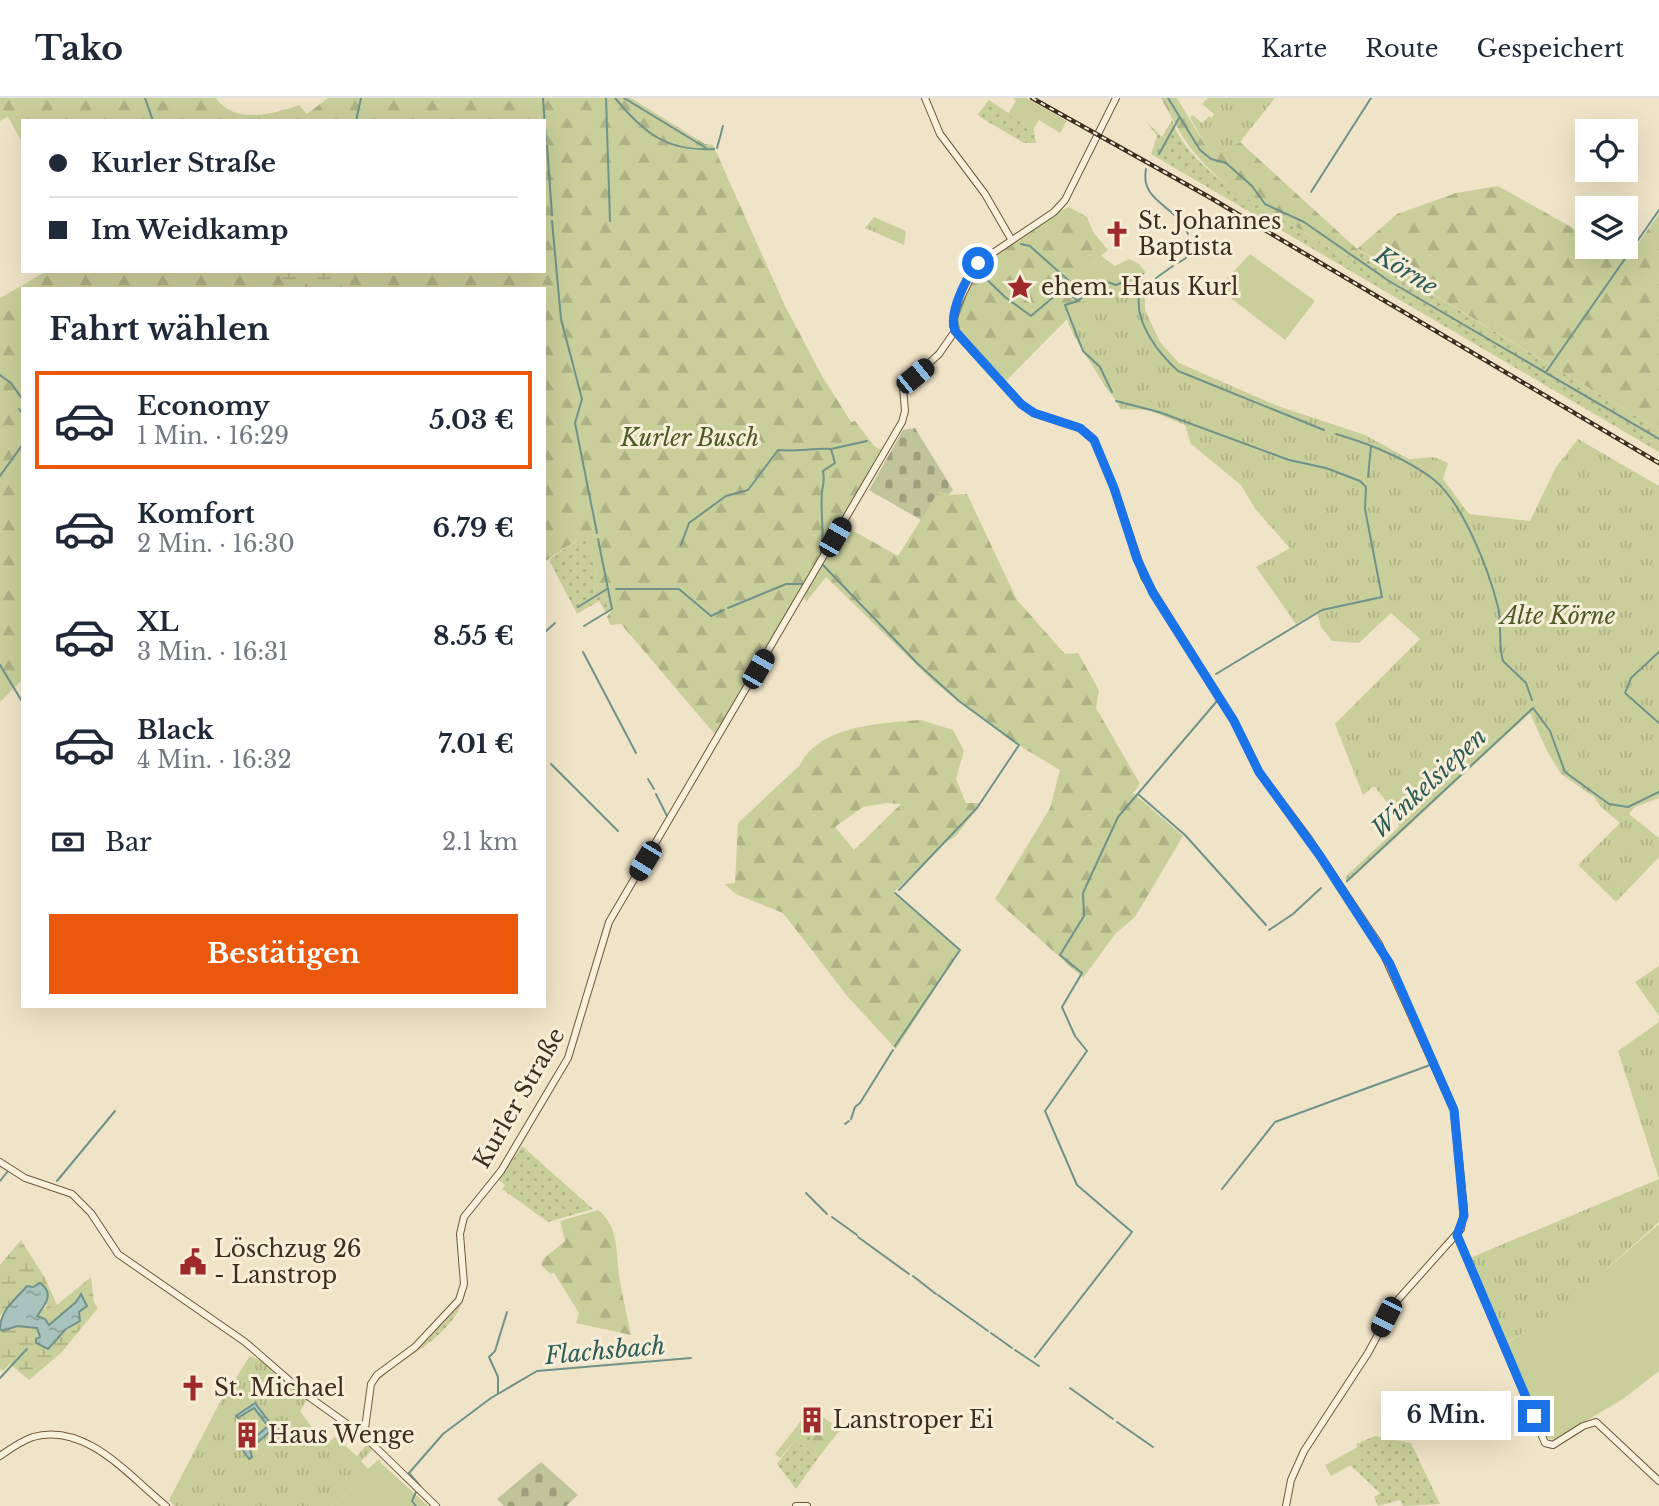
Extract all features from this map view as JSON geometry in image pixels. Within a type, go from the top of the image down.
[{"type":"street","points":[[925,98],[940,134],[985,194],[1011,239]]},
{"type":"street","name":"Kurler Straße","points":[[364,1436],[371,1384],[377,1375],[415,1347],[459,1300],[464,1284],[460,1240],[464,1217],[500,1171],[568,1058],[609,922],[904,418],[903,387],[939,355],[955,331],[953,325],[956,308],[974,268],[1011,239],[1053,213],[1065,200],[1116,98]]},
{"type":"street","points":[[955,331],[1021,404],[1034,413],[1080,428],[1094,440],[1114,488],[1137,559],[1153,593],[1234,721],[1259,772],[1309,839],[1390,964],[1454,1110],[1464,1216],[1457,1235],[1395,1303],[1368,1353],[1304,1451],[1291,1480],[1286,1506]]},
{"type":"street","points":[[0,1162],[25,1178],[72,1195],[91,1213],[118,1254],[252,1347],[312,1399],[364,1436],[436,1506]]},
{"type":"street","points":[[1457,1235],[1549,1446],[1596,1422],[1659,1481]]},
{"type":"street","points":[[0,1456],[29,1438],[47,1434],[71,1436],[99,1451],[164,1504]]},
{"type":"green space","name":"Kurler Busch","points":[[0,98],[216,98],[233,112],[255,115],[299,105],[307,114],[328,98],[631,98],[705,144],[713,145],[785,306],[822,376],[851,422],[855,421],[874,446],[884,451],[841,524],[898,556],[939,491],[948,495],[967,494],[1017,600],[1065,654],[1078,653],[1099,690],[1096,708],[1140,784],[1133,793],[1183,836],[1135,917],[1115,934],[1083,978],[995,899],[1050,808],[1060,770],[1010,740],[935,683],[826,577],[806,602],[804,595],[718,738],[621,624],[610,625],[607,617],[613,609],[610,591],[599,595],[594,593],[596,572],[586,540],[577,540],[546,561],[546,287],[21,287],[21,681],[0,702],[0,298],[44,273],[546,273],[546,119],[21,119],[21,140],[8,117],[0,121]]},
{"type":"green space","points":[[1013,98],[1026,98],[1067,121],[1060,133],[1039,120],[1033,130],[1008,114],[1016,101]]},
{"type":"green space","points":[[1161,98],[1177,98],[1207,148],[1221,152],[1240,142],[1357,249],[1397,214],[1456,193],[1498,186],[1575,229],[1575,259],[1638,259],[1638,244],[1659,214],[1659,430],[1358,249],[1344,258],[1249,200],[1214,173],[1182,136]]},
{"type":"green space","points":[[1208,98],[1275,98],[1240,142],[1221,152],[1207,148],[1190,117],[1193,115],[1202,123],[1209,116],[1212,118],[1214,114],[1202,104]]},
{"type":"green space","points":[[989,100],[1034,130],[1036,143],[1024,143],[980,117],[978,114]]},
{"type":"green space","points":[[1172,120],[1183,142],[1200,162],[1222,181],[1344,258],[1357,249],[1659,430],[1659,452],[1151,154],[1157,136],[1146,121],[1162,137]]},
{"type":"green space","points":[[1069,207],[1087,217],[1093,232],[1108,250],[1078,275],[1069,288],[1084,302],[1005,382],[958,329],[958,315],[964,295],[973,276],[990,257],[1037,224]]},
{"type":"green space","points":[[874,217],[906,231],[904,245],[865,228]]},
{"type":"green space","points":[[1250,254],[1315,301],[1285,340],[1218,288]]},
{"type":"green space","points":[[1101,256],[1115,266],[1129,259],[1139,264],[1146,273],[1116,289],[1099,287],[1084,302],[1069,288],[1078,275]]},
{"type":"green space","points":[[276,273],[334,273],[342,287],[292,287]]},
{"type":"green space","name":"Alte Körne","points":[[1136,274],[1147,283],[1150,280],[1156,284],[1145,297],[1145,310],[1160,342],[1179,363],[1278,406],[1365,435],[1409,459],[1434,457],[1448,463],[1443,479],[1469,514],[1530,521],[1556,467],[1578,439],[1659,486],[1659,798],[1635,807],[1629,814],[1659,838],[1659,857],[1616,902],[1578,865],[1620,823],[1601,807],[1594,797],[1561,774],[1530,713],[1347,883],[1345,877],[1399,827],[1395,812],[1374,786],[1363,795],[1335,724],[1420,639],[1391,613],[1359,643],[1332,641],[1321,627],[1317,612],[1296,624],[1256,567],[1290,548],[1256,510],[1241,485],[1191,444],[1185,425],[1148,410],[1120,409],[1075,338],[1063,307],[1081,296],[1097,280]]},
{"type":"green space","points":[[915,428],[953,490],[948,495],[939,491],[921,520],[869,490],[903,430]]},
{"type":"green space","points":[[586,539],[596,572],[594,593],[610,590],[613,609],[606,613],[599,601],[577,614],[549,560],[577,540]]},
{"type":"green space","points":[[921,720],[953,730],[964,751],[956,779],[966,803],[981,803],[956,836],[945,843],[893,893],[960,950],[896,1049],[848,997],[783,913],[736,894],[724,884],[735,883],[738,823],[800,765],[809,752],[837,734],[853,729]],"holes":[[[886,803],[901,804],[854,850],[835,827],[863,807]]]},
{"type":"green space","points":[[1659,966],[1659,1016],[1635,982]]},
{"type":"green space","points":[[1659,1022],[1659,1179],[1618,1051]]},
{"type":"green space","points":[[522,1146],[593,1209],[548,1222],[502,1189],[505,1185],[499,1180]]},
{"type":"green space","points":[[1659,1179],[1659,1222],[1560,1311],[1506,1343],[1470,1258]]},
{"type":"green space","points":[[598,1210],[605,1216],[613,1232],[631,1335],[576,1323],[579,1313],[554,1273],[550,1274],[541,1265],[543,1259],[565,1241],[560,1221]]},
{"type":"green space","points":[[1659,1224],[1659,1371],[1623,1399],[1554,1440],[1547,1438],[1507,1343],[1557,1312]]},
{"type":"green space","points":[[21,1240],[45,1278],[57,1305],[91,1277],[94,1302],[98,1308],[61,1353],[29,1380],[10,1364],[3,1371],[0,1369],[0,1329],[4,1331],[17,1326],[37,1328],[39,1346],[44,1346],[80,1321],[79,1312],[86,1304],[81,1294],[78,1295],[76,1302],[49,1325],[45,1319],[37,1316],[47,1306],[38,1285],[27,1286],[0,1316],[0,1265]]},
{"type":"green space","points":[[464,1284],[467,1286],[462,1304],[442,1332],[374,1385],[377,1375],[448,1315]]},
{"type":"green space","points":[[250,1356],[264,1362],[307,1400],[300,1411],[325,1445],[335,1437],[357,1456],[367,1444],[372,1450],[361,1461],[368,1469],[379,1459],[382,1464],[332,1506],[175,1506],[169,1500],[219,1404]]},
{"type":"green space","points":[[811,1407],[827,1420],[808,1447],[797,1433],[800,1428],[797,1426]]},
{"type":"green space","points":[[827,1420],[840,1430],[818,1458],[795,1440],[780,1458],[775,1454],[797,1426],[800,1428],[797,1433],[808,1446]]},
{"type":"green space","points":[[1375,1436],[1411,1443],[1440,1504],[1403,1506],[1400,1500],[1378,1506],[1374,1497],[1380,1493],[1350,1465],[1363,1458],[1356,1444]]},
{"type":"green space","points":[[795,1440],[818,1458],[796,1489],[777,1464]]},
{"type":"green space","points":[[1358,1447],[1364,1458],[1331,1476],[1325,1465]]},
{"type":"green space","points":[[541,1462],[578,1495],[566,1506],[504,1506],[497,1499]]},
{"type":"green space","points":[[382,1464],[428,1506],[332,1506]]},
{"type":"water","points":[[40,1283],[48,1295],[37,1316],[45,1319],[49,1325],[76,1302],[81,1294],[87,1306],[79,1312],[80,1321],[66,1329],[48,1349],[36,1343],[36,1339],[40,1337],[37,1328],[17,1326],[3,1331],[0,1329],[5,1311],[13,1301],[27,1286],[33,1287]]},
{"type":"water","points":[[255,1403],[274,1428],[250,1449],[252,1457],[249,1459],[242,1449],[268,1426],[254,1408],[238,1418],[236,1416]]},
{"type":"waterway","points":[[145,98],[152,119]]},
{"type":"waterway","points":[[356,119],[361,98]]},
{"type":"waterway","points":[[543,98],[544,119]]},
{"type":"waterway","points":[[606,98],[610,221]]},
{"type":"waterway","points":[[615,98],[636,121],[658,138],[683,147],[714,149]]},
{"type":"waterway","points":[[624,98],[706,148]]},
{"type":"waterway","name":"Körne","points":[[1168,98],[1200,150],[1211,159],[1226,163],[1252,186],[1265,204],[1304,222],[1389,281],[1659,439]]},
{"type":"waterway","points":[[1311,192],[1371,98]]},
{"type":"waterway","name":"Alte Körne","points":[[1159,154],[1179,118]]},
{"type":"waterway","points":[[717,148],[723,126]]},
{"type":"waterway","points":[[547,146],[552,215]]},
{"type":"waterway","name":"Alte Körne","points":[[1146,169],[1148,189],[1176,217],[1188,234]]},
{"type":"waterway","points":[[1546,372],[1659,210]]},
{"type":"waterway","points":[[552,221],[561,319],[582,399],[575,423],[597,533]]},
{"type":"waterway","points":[[977,270],[1005,297],[1031,316],[1063,289],[1068,280],[1030,246],[1021,244]]},
{"type":"waterway","name":"Alte Körne","points":[[1178,263],[1186,258],[1188,246]]},
{"type":"waterway","name":"Alte Körne","points":[[1156,278],[1173,266]]},
{"type":"waterway","points":[[1112,392],[1100,367],[1083,351],[1065,305],[1078,301],[1101,280],[1116,285],[1143,274]]},
{"type":"waterway","name":"Alte Körne","points":[[1150,283],[1139,296],[1141,317],[1156,347],[1178,371],[1324,430]]},
{"type":"waterway","points":[[1064,290],[1078,301]]},
{"type":"waterway","points":[[959,329],[957,319],[965,297]]},
{"type":"waterway","points":[[0,375],[11,383],[21,397]]},
{"type":"waterway","points":[[1116,401],[1159,412],[1289,460],[1326,468],[1360,481],[1366,487],[1365,509],[1382,597],[1322,610],[1216,674]]},
{"type":"waterway","name":"Alte Körne","points":[[1336,434],[1374,447],[1410,464],[1433,479],[1455,504],[1473,538],[1494,592],[1499,614],[1503,661],[1526,683],[1532,700]]},
{"type":"waterway","points":[[821,553],[823,471],[835,463],[831,449],[867,441]]},
{"type":"waterway","points":[[1368,477],[1371,446]]},
{"type":"waterway","points":[[0,476],[21,447]]},
{"type":"waterway","points":[[681,545],[689,523],[726,496],[748,490],[778,450],[831,449]]},
{"type":"waterway","points":[[584,626],[612,609],[598,539]]},
{"type":"waterway","points":[[823,565],[918,664],[959,701],[1019,745],[977,808],[899,890]]},
{"type":"waterway","points":[[728,608],[786,584],[803,584]]},
{"type":"waterway","points":[[578,607],[607,589]]},
{"type":"waterway","points":[[616,589],[679,589],[711,616],[724,610]]},
{"type":"waterway","points":[[546,631],[555,623]]},
{"type":"waterway","points":[[583,652],[636,753]]},
{"type":"waterway","points":[[1659,652],[1631,678],[1625,693],[1659,723]]},
{"type":"waterway","points":[[0,665],[21,700]]},
{"type":"waterway","points":[[1035,1357],[1132,1232],[1077,1185],[1045,1111],[1087,1051],[1075,1036],[1062,1007],[1082,973],[1060,955],[1084,916],[1083,893],[1118,817],[1217,701],[1215,696]]},
{"type":"waterway","name":"Winkelsiepen","points":[[1347,881],[1533,708],[1550,731],[1565,772],[1609,804],[1628,807],[1659,792]]},
{"type":"waterway","points":[[551,764],[618,831]]},
{"type":"waterway","points":[[648,779],[654,789]]},
{"type":"waterway","points":[[656,794],[667,816]]},
{"type":"waterway","points":[[1138,794],[1185,835],[1266,925]]},
{"type":"waterway","points":[[1269,930],[1293,914],[1321,888]]},
{"type":"waterway","points":[[895,893],[960,950],[895,1046]]},
{"type":"waterway","points":[[851,1119],[855,1107],[893,1050]]},
{"type":"waterway","points":[[1222,1189],[1275,1122],[1430,1065]]},
{"type":"waterway","points":[[57,1181],[115,1111]]},
{"type":"waterway","points":[[845,1124],[849,1121]]},
{"type":"waterway","points":[[0,1181],[8,1171]]},
{"type":"waterway","points":[[806,1193],[827,1214]]},
{"type":"waterway","points":[[832,1217],[857,1235]]},
{"type":"waterway","points":[[858,1237],[909,1274]]},
{"type":"waterway","points":[[913,1276],[936,1294]]},
{"type":"waterway","points":[[938,1295],[988,1331]]},
{"type":"waterway","points":[[498,1394],[498,1377],[489,1357],[495,1351],[507,1312]]},
{"type":"waterway","points":[[991,1333],[1012,1348]]},
{"type":"waterway","points":[[0,1378],[27,1349]]},
{"type":"waterway","points":[[1015,1350],[1039,1366]]},
{"type":"waterway","name":"Flachsbach","points":[[421,1487],[409,1473],[443,1434],[491,1398],[537,1371],[691,1358]]},
{"type":"waterway","points":[[1070,1388],[1113,1419]]},
{"type":"waterway","points":[[1117,1422],[1153,1447]]},
{"type":"waterway","name":"Flachsbach","points":[[416,1492],[412,1501],[416,1506]]},
{"type":"railway","points":[[1032,98],[1209,197],[1659,463]]},
{"type":"place","name":"St. Johannes Baptista","points":[[1117,234]]},
{"type":"place","name":"ehem. Haus Kurl","points":[[1020,287]]},
{"type":"place","name":"Löschzug 26 - Lanstrop","points":[[193,1262]]},
{"type":"place","name":"St. Michael","points":[[193,1388]]},
{"type":"place","name":"Lanstroper Ei","points":[[812,1420]]},
{"type":"place","name":"Haus Wenge","points":[[247,1435]]},
{"type":"route","points":[[978,263],[970,274],[956,308],[953,325],[955,331],[1021,404],[1034,413],[1080,428],[1094,440],[1114,488],[1137,559],[1153,593],[1234,721],[1259,772],[1309,839],[1390,964],[1454,1110],[1464,1216],[1457,1235],[1534,1416]]}]
